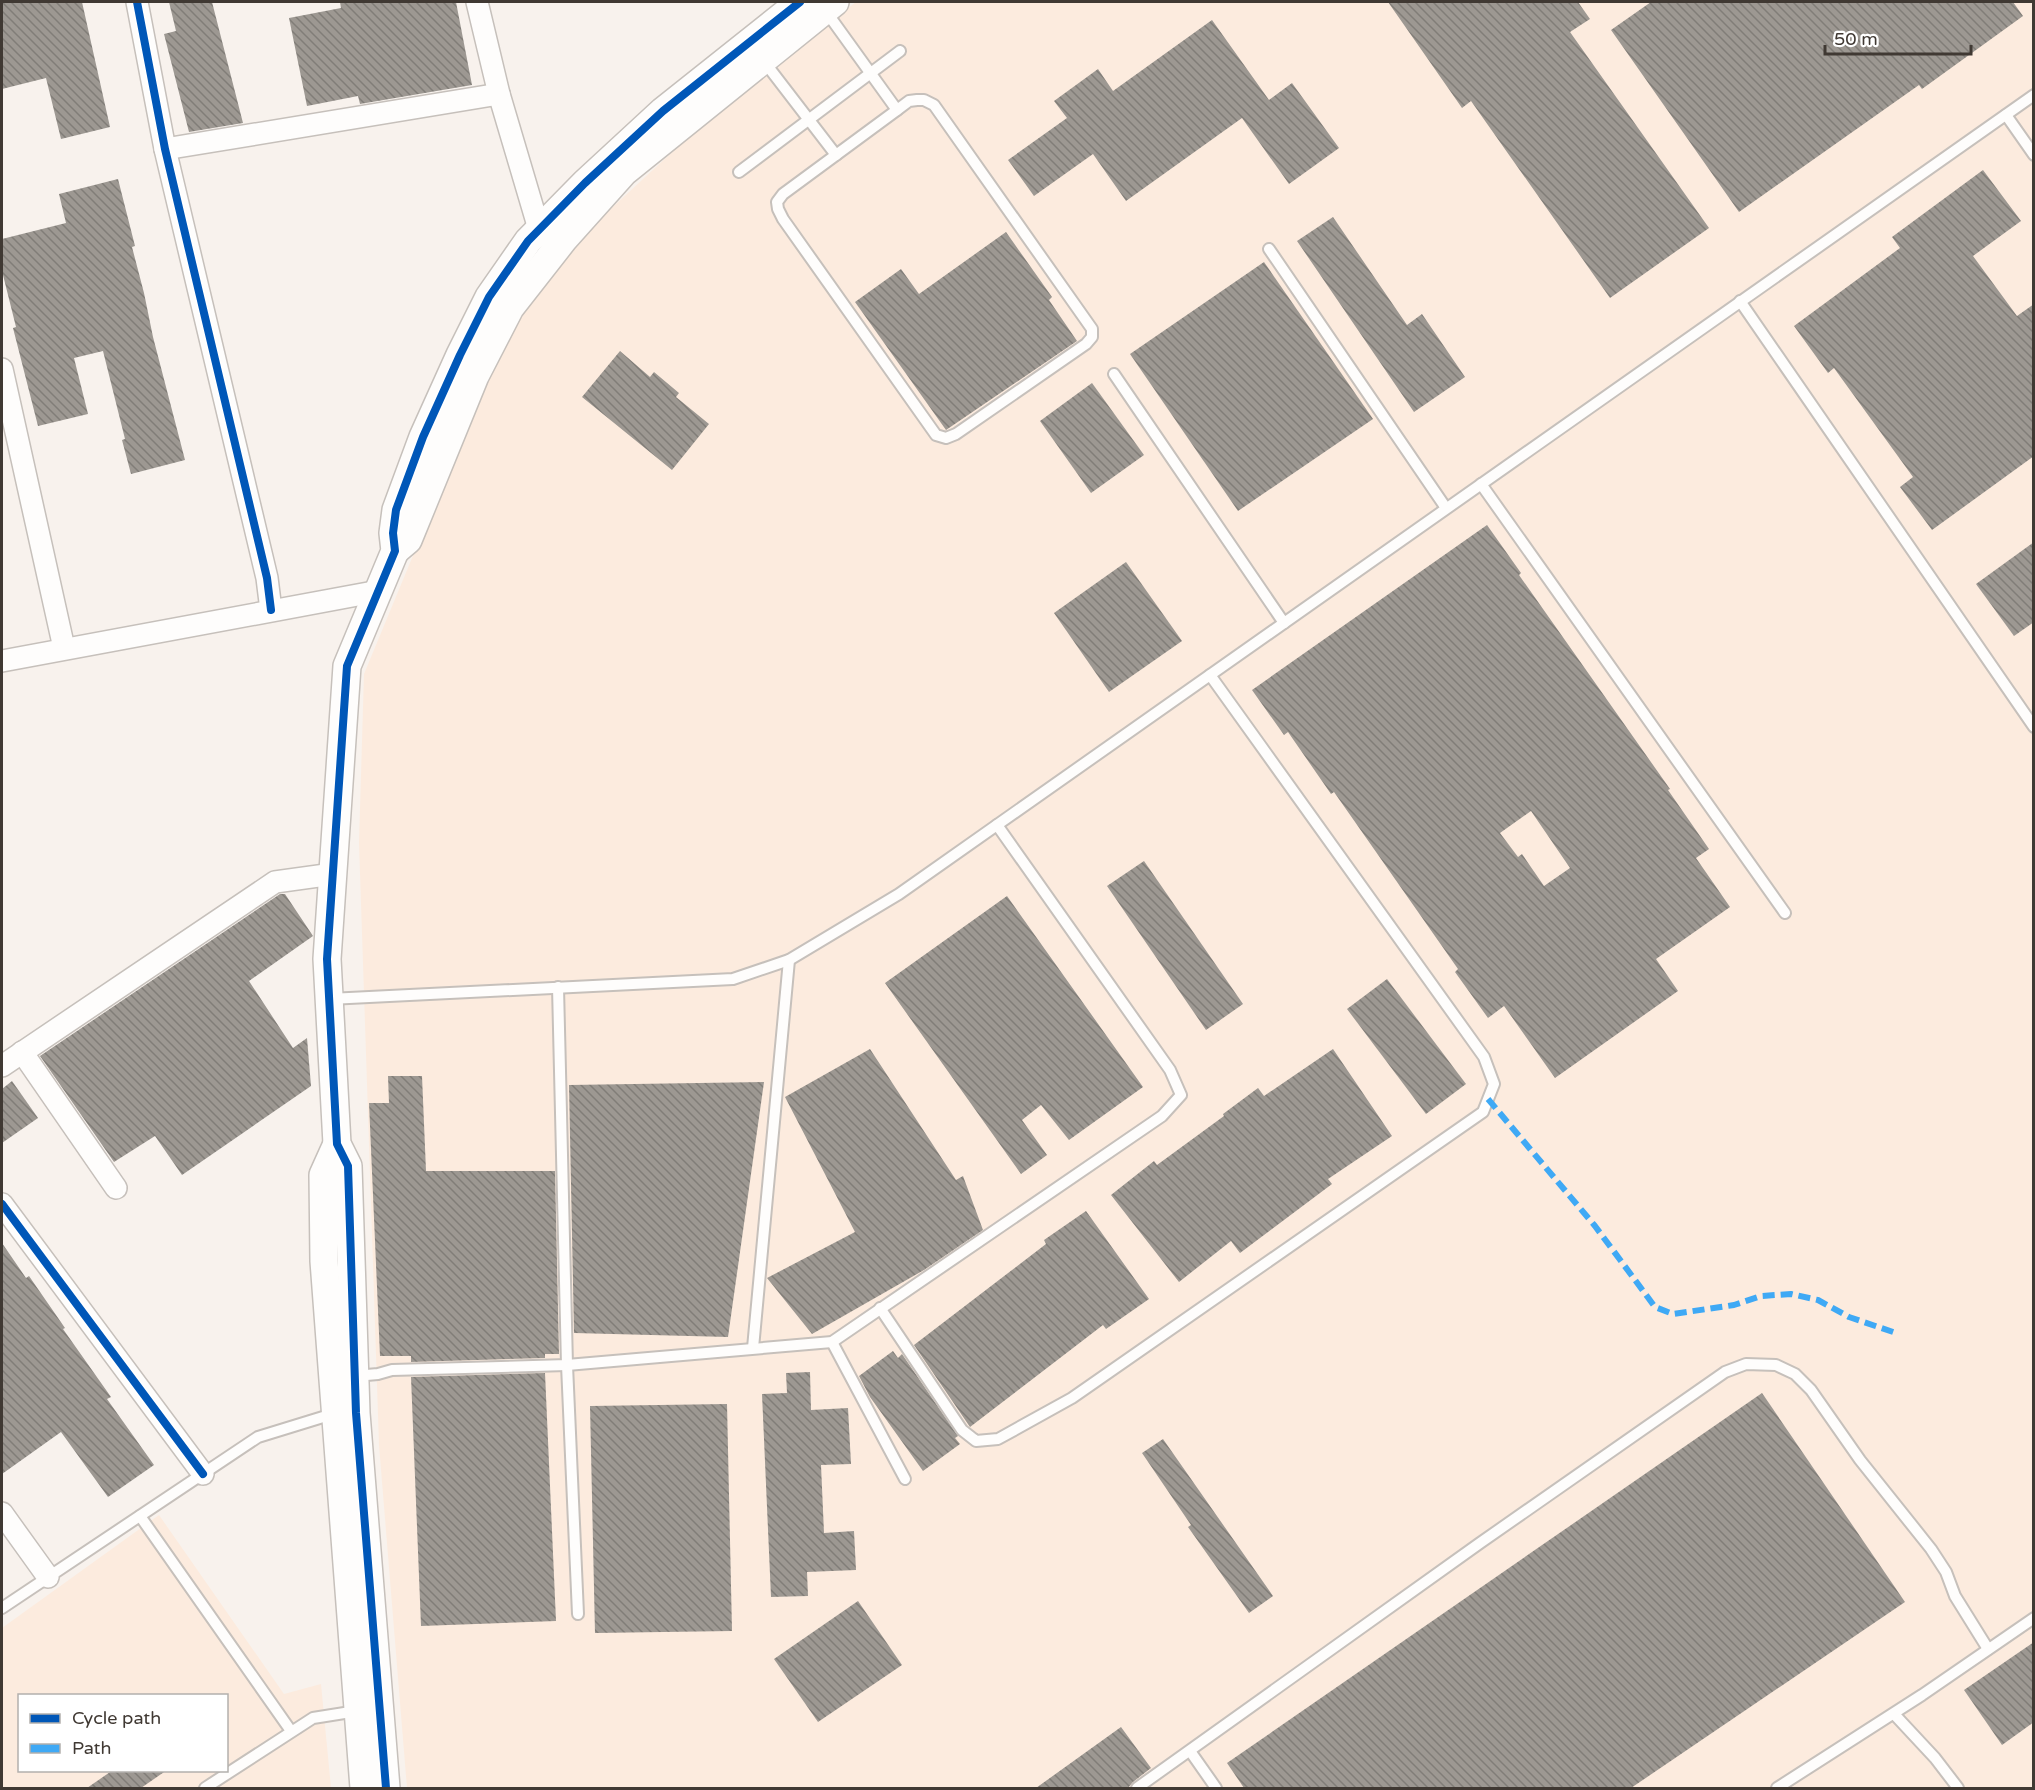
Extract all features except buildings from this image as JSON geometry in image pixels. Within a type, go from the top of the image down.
[{"type":"street","points":[[137,2],[165,149],[267,578],[271,610]]},
{"type":"street","points":[[477,2],[498,94],[539,229]]},
{"type":"street","points":[[386,1788],[346,1413],[324,1261],[323,1175],[336,1144],[327,959],[347,666],[395,551],[408,540],[475,376],[510,308],[564,239],[624,172],[763,60],[820,4]]},
{"type":"street","points":[[395,551],[393,533],[396,510],[423,437],[489,297],[528,241],[663,111],[820,4]]},
{"type":"street","points":[[165,149],[498,94]]},
{"type":"street","points":[[2,369],[9,441],[64,648]]},
{"type":"street","points":[[2,661],[379,591]]},
{"type":"street","points":[[2,1066],[275,882],[333,873]]},
{"type":"street","points":[[22,1052],[116,1188]]},
{"type":"street","points":[[336,1144],[348,1166],[356,1376],[346,1413],[358,1711],[364,1788]]},
{"type":"street","points":[[2,1204],[203,1474]]},
{"type":"street","points":[[2,1513],[48,1577]]},
{"type":"lane","points":[[820,4],[897,110]]},
{"type":"lane","points":[[739,172],[900,51]]},
{"type":"lane","points":[[763,60],[836,155]]},
{"type":"lane","points":[[329,999],[733,979],[789,960],[899,894],[2034,95]]},
{"type":"lane","points":[[924,100],[934,105],[1092,329],[1092,337],[1086,344],[956,434],[946,438],[936,435],[778,209],[777,202],[783,194],[836,155],[909,101],[924,100]]},
{"type":"lane","points":[[2006,115],[2034,155]]},
{"type":"lane","points":[[1269,249],[1446,508]]},
{"type":"lane","points":[[1740,301],[2034,727]]},
{"type":"lane","points":[[1113,374],[1284,623]]},
{"type":"lane","points":[[1481,484],[1785,913]]},
{"type":"lane","points":[[880,1308],[962,1430],[976,1441],[998,1439],[1072,1398],[1483,1112],[1494,1084],[1484,1057],[1210,675]]},
{"type":"lane","points":[[356,1376],[392,1370],[567,1365],[832,1342],[1162,1116],[1181,1095],[1170,1070],[997,825]]},
{"type":"lane","points":[[753,1348],[789,960]]},
{"type":"lane","points":[[558,987],[567,1365],[578,1614]]},
{"type":"lane","points":[[832,1342],[905,1479]]},
{"type":"lane","points":[[1137,1788],[1480,1543],[1725,1372],[1746,1364],[1776,1365],[1795,1374],[1811,1390],[1860,1460],[1931,1549],[1946,1572],[1955,1596],[1988,1649]]},
{"type":"lane","points":[[2,1608],[258,1437],[346,1413]]},
{"type":"lane","points":[[140,1515],[291,1731]]},
{"type":"lane","points":[[1777,1788],[1894,1714],[2034,1618]]},
{"type":"lane","points":[[205,1788],[313,1718],[358,1711]]},
{"type":"lane","points":[[1894,1714],[1935,1758],[1958,1788]]},
{"type":"lane","points":[[1190,1751],[1216,1788]]},
{"type":"shaded area","points":[[856,2],[2033,2],[2033,1788],[407,1788],[379,1445],[359,843],[364,674],[460,442],[534,280],[723,105]]},
{"type":"shaded area","points":[[159,1515],[284,1694],[321,1684],[331,1788],[2,1788],[2,1628]]},
{"type":"marked path","points":[[1488,1099],[1595,1226],[1655,1307],[1673,1314],[1734,1305],[1761,1296],[1791,1294],[1818,1300],[1849,1317],[1896,1333]]},
{"type":"cycle path","points":[[137,2],[165,149],[267,578],[271,610]]},
{"type":"cycle path","points":[[386,1788],[356,1413],[348,1166],[337,1144],[327,959],[347,666],[395,551],[393,533],[396,510],[423,437],[489,297],[528,241],[585,183],[663,111],[800,2]]},
{"type":"cycle path","points":[[2,1204],[203,1474]]}]
